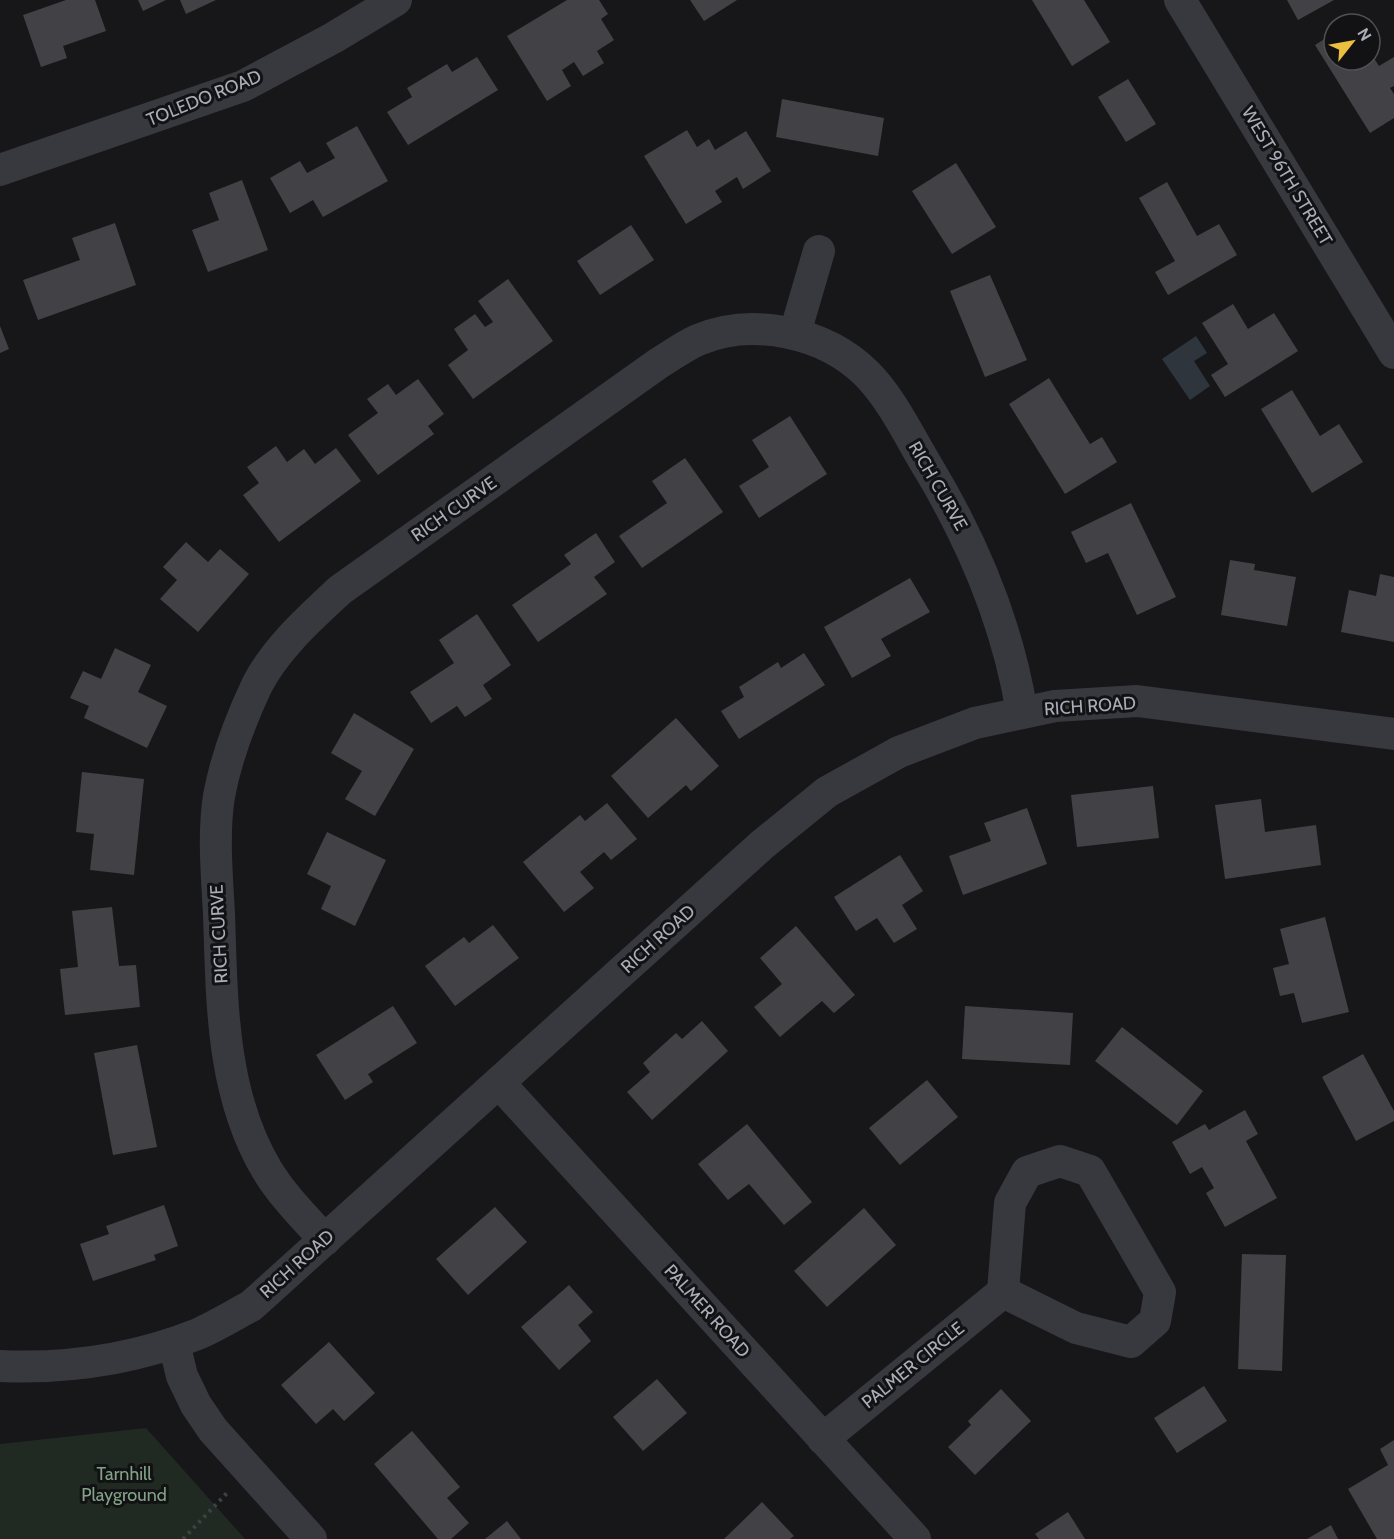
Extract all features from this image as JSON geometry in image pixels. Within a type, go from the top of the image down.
[{"type":"street","name":"TOLEDO ROAD","points":[[0,170],[243,86],[333,38],[396,0]]},
{"type":"street","name":"WEST 96TH STREET","points":[[1180,0],[1394,353]]},
{"type":"street","points":[[795,333],[819,251]]},
{"type":"street","name":"RICH CURVE","points":[[325,1240],[267,1170],[246,1123],[230,1072],[223,1020],[216,860],[219,798],[234,738],[259,683],[295,632],[340,590],[659,363],[698,340],[742,329],[795,333],[831,348],[867,374],[894,411],[939,486],[977,557],[999,616],[1016,673],[1022,713]]},
{"type":"street","name":"RICH ROAD","points":[[0,1366],[38,1368],[93,1363],[174,1343],[201,1333],[251,1306],[500,1084],[763,844],[828,792],[899,752],[975,723],[1055,706],[1137,701],[1394,734]]},
{"type":"street","name":"PALMER ROAD","points":[[500,1084],[915,1539]]},
{"type":"street","points":[[1059,1161],[1090,1171],[1160,1292],[1155,1321],[1131,1342],[1076,1328],[1003,1292],[1010,1203],[1027,1172],[1059,1161]]},
{"type":"street","name":"PALMER CIRCLE","points":[[823,1439],[1003,1292]]},
{"type":"street","points":[[174,1343],[182,1376],[196,1405],[213,1430],[311,1539]]},
{"type":"path","points":[[183,1539],[249,1471]]},
{"type":"green space","name":"Tarnhill Playground","points":[[146,1428],[245,1539],[0,1539],[0,1444]]},
{"type":"shaded area","points":[[1196,336],[1207,353],[1194,361],[1210,386],[1190,400],[1162,359]]},
{"type":"building","points":[[66,0],[95,0],[106,31],[63,46],[67,58],[41,67],[23,15]]},
{"type":"building","points":[[138,0],[166,0],[143,11]]},
{"type":"building","points":[[180,0],[216,0],[186,14]]},
{"type":"building","points":[[567,0],[599,0],[608,14],[601,19],[614,40],[597,51],[604,63],[583,76],[574,62],[562,70],[571,86],[547,101],[507,36]]},
{"type":"building","points":[[690,0],[737,0],[704,21]]},
{"type":"building","points":[[1032,0],[1084,0],[1110,42],[1072,66]]},
{"type":"building","points":[[1287,0],[1334,0],[1298,20]]},
{"type":"building","points":[[1322,41],[1322,56],[1315,45]]},
{"type":"building","points":[[477,57],[498,90],[408,145],[387,112],[412,97],[407,88],[447,64],[452,72]]},
{"type":"building","points":[[1394,57],[1394,86],[1390,88],[1394,94],[1394,118],[1370,133],[1332,72],[1382,72],[1382,64]]},
{"type":"building","points":[[1128,79],[1156,124],[1126,142],[1098,97]]},
{"type":"building","points":[[782,99],[884,118],[878,156],[776,137]]},
{"type":"building","points":[[357,126],[388,181],[323,217],[313,200],[290,213],[270,178],[300,161],[307,173],[335,158],[326,143]]},
{"type":"building","points":[[687,130],[697,147],[709,139],[715,150],[746,131],[771,171],[743,189],[737,177],[715,191],[722,202],[686,224],[644,156]]},
{"type":"building","points":[[956,163],[996,227],[952,254],[912,191]]},
{"type":"building","points":[[242,180],[268,250],[208,272],[192,230],[219,220],[209,193]]},
{"type":"building","points":[[1167,182],[1197,236],[1219,224],[1237,255],[1168,295],[1155,272],[1175,261],[1139,198]]},
{"type":"building","points":[[115,223],[136,285],[38,320],[23,280],[80,260],[72,238]]},
{"type":"building","points":[[631,225],[654,260],[600,295],[577,261]]},
{"type":"building","points":[[990,275],[1027,360],[985,377],[950,291]]},
{"type":"building","points":[[508,279],[553,341],[473,399],[448,365],[468,350],[454,329],[475,314],[485,327],[493,322],[478,301]]},
{"type":"building","points":[[1233,304],[1248,329],[1274,313],[1298,351],[1225,397],[1211,375],[1228,364],[1202,323]]},
{"type":"building","points":[[0,326],[9,349],[0,353]]},
{"type":"building","points":[[1049,378],[1090,444],[1102,437],[1117,462],[1065,494],[1009,404]]},
{"type":"building","points":[[418,379],[444,414],[428,426],[434,434],[378,475],[348,435],[378,413],[367,399],[388,384],[396,395]]},
{"type":"building","points":[[1292,390],[1320,436],[1339,424],[1363,462],[1312,493],[1261,409]]},
{"type":"building","points":[[790,416],[827,474],[759,518],[739,486],[769,467],[752,440]]},
{"type":"building","points":[[276,446],[287,462],[304,449],[315,464],[336,448],[361,481],[279,542],[243,495],[259,483],[247,467]]},
{"type":"building","points":[[685,458],[723,512],[642,568],[619,536],[667,503],[652,481]]},
{"type":"building","points":[[1131,503],[1176,597],[1137,615],[1108,553],[1086,563],[1071,532]]},
{"type":"building","points":[[596,533],[615,562],[594,577],[607,594],[538,642],[512,605],[571,564],[564,555]]},
{"type":"building","points":[[186,542],[208,562],[220,549],[249,574],[198,632],[160,599],[177,580],[163,567]]},
{"type":"building","points":[[1230,560],[1255,564],[1254,570],[1296,577],[1287,626],[1221,615]]},
{"type":"building","points":[[1380,574],[1394,577],[1394,642],[1341,632],[1349,590],[1376,596]]},
{"type":"building","points":[[910,578],[930,612],[881,639],[891,656],[852,678],[824,627]]},
{"type":"building","points":[[477,614],[511,665],[483,685],[492,699],[465,717],[457,706],[431,723],[410,692],[454,663],[439,640]]},
{"type":"building","points":[[115,648],[151,665],[138,692],[167,706],[147,748],[84,718],[89,706],[70,698],[83,671],[101,679]]},
{"type":"building","points":[[804,653],[825,685],[739,739],[721,711],[744,697],[739,687],[778,662],[781,668]]},
{"type":"building","points":[[354,713],[414,749],[375,816],[345,799],[362,771],[331,753]]},
{"type":"building","points":[[676,718],[719,766],[691,791],[686,785],[648,818],[611,776]]},
{"type":"building","points":[[82,772],[144,779],[134,875],[90,870],[94,834],[76,832]]},
{"type":"building","points":[[1153,786],[1159,838],[1077,847],[1071,795]]},
{"type":"building","points":[[1261,799],[1265,832],[1316,825],[1321,865],[1225,879],[1215,805]]},
{"type":"building","points":[[607,803],[637,839],[611,860],[604,852],[580,872],[594,888],[564,912],[523,862],[580,815],[585,821]]},
{"type":"building","points":[[1027,808],[1047,864],[963,895],[949,856],[991,841],[984,823]]},
{"type":"building","points":[[327,832],[386,860],[355,926],[321,909],[331,886],[307,874]]},
{"type":"building","points":[[900,855],[923,891],[902,905],[917,929],[894,943],[877,918],[856,931],[834,897]]},
{"type":"building","points":[[112,907],[119,966],[136,965],[140,1007],[65,1015],[60,969],[78,967],[72,911]]},
{"type":"building","points":[[1325,917],[1349,1012],[1302,1023],[1294,993],[1280,996],[1273,968],[1289,964],[1280,929]]},
{"type":"building","points":[[493,925],[519,958],[455,1006],[425,966],[464,937],[469,943]]},
{"type":"building","points":[[796,926],[855,995],[834,1013],[822,1001],[780,1037],[754,1007],[782,984],[760,958]]},
{"type":"building","points":[[393,1006],[417,1043],[368,1074],[373,1082],[345,1100],[316,1055]]},
{"type":"building","points":[[965,1006],[1073,1013],[1070,1065],[962,1059]]},
{"type":"building","points":[[702,1021],[728,1051],[652,1120],[627,1092],[650,1072],[643,1063],[676,1033],[682,1039]]},
{"type":"building","points":[[1122,1027],[1203,1091],[1177,1125],[1095,1061]]},
{"type":"building","points":[[137,1045],[157,1147],[113,1155],[94,1053]]},
{"type":"building","points":[[1363,1054],[1394,1111],[1394,1121],[1356,1141],[1322,1077]]},
{"type":"building","points":[[927,1080],[958,1117],[900,1165],[869,1128]]},
{"type":"building","points":[[1245,1110],[1258,1134],[1246,1141],[1277,1198],[1225,1227],[1206,1193],[1214,1188],[1202,1167],[1190,1174],[1172,1142],[1205,1124],[1209,1130]]},
{"type":"building","points":[[747,1124],[812,1202],[784,1225],[749,1184],[728,1200],[698,1164]]},
{"type":"building","points":[[164,1205],[178,1246],[154,1255],[156,1260],[93,1281],[80,1244],[109,1234],[106,1226]]},
{"type":"building","points":[[495,1207],[527,1242],[468,1295],[436,1259]]},
{"type":"building","points":[[864,1208],[896,1245],[827,1307],[794,1271]]},
{"type":"building","points":[[1242,1254],[1286,1255],[1282,1371],[1238,1369]]},
{"type":"building","points":[[569,1285],[593,1312],[578,1325],[591,1341],[559,1370],[521,1327]]},
{"type":"building","points":[[329,1342],[375,1393],[344,1421],[333,1409],[316,1424],[281,1385]]},
{"type":"building","points":[[657,1379],[687,1413],[643,1451],[613,1417]]},
{"type":"building","points":[[1204,1386],[1227,1421],[1177,1453],[1154,1418]]},
{"type":"building","points":[[1001,1389],[1031,1421],[975,1475],[948,1447],[971,1425],[968,1421]]},
{"type":"building","points":[[412,1431],[460,1487],[447,1498],[469,1523],[451,1539],[438,1539],[374,1464]]},
{"type":"building","points":[[1394,1440],[1394,1539],[1377,1539],[1348,1489],[1388,1465],[1380,1449]]},
{"type":"building","points":[[762,1502],[794,1536],[790,1539],[724,1539]]},
{"type":"building","points":[[1068,1512],[1085,1539],[1039,1539],[1035,1534]]},
{"type":"building","points":[[507,1521],[521,1539],[485,1539]]},
{"type":"building","points":[[1331,1525],[1338,1539],[1307,1539]]}]
